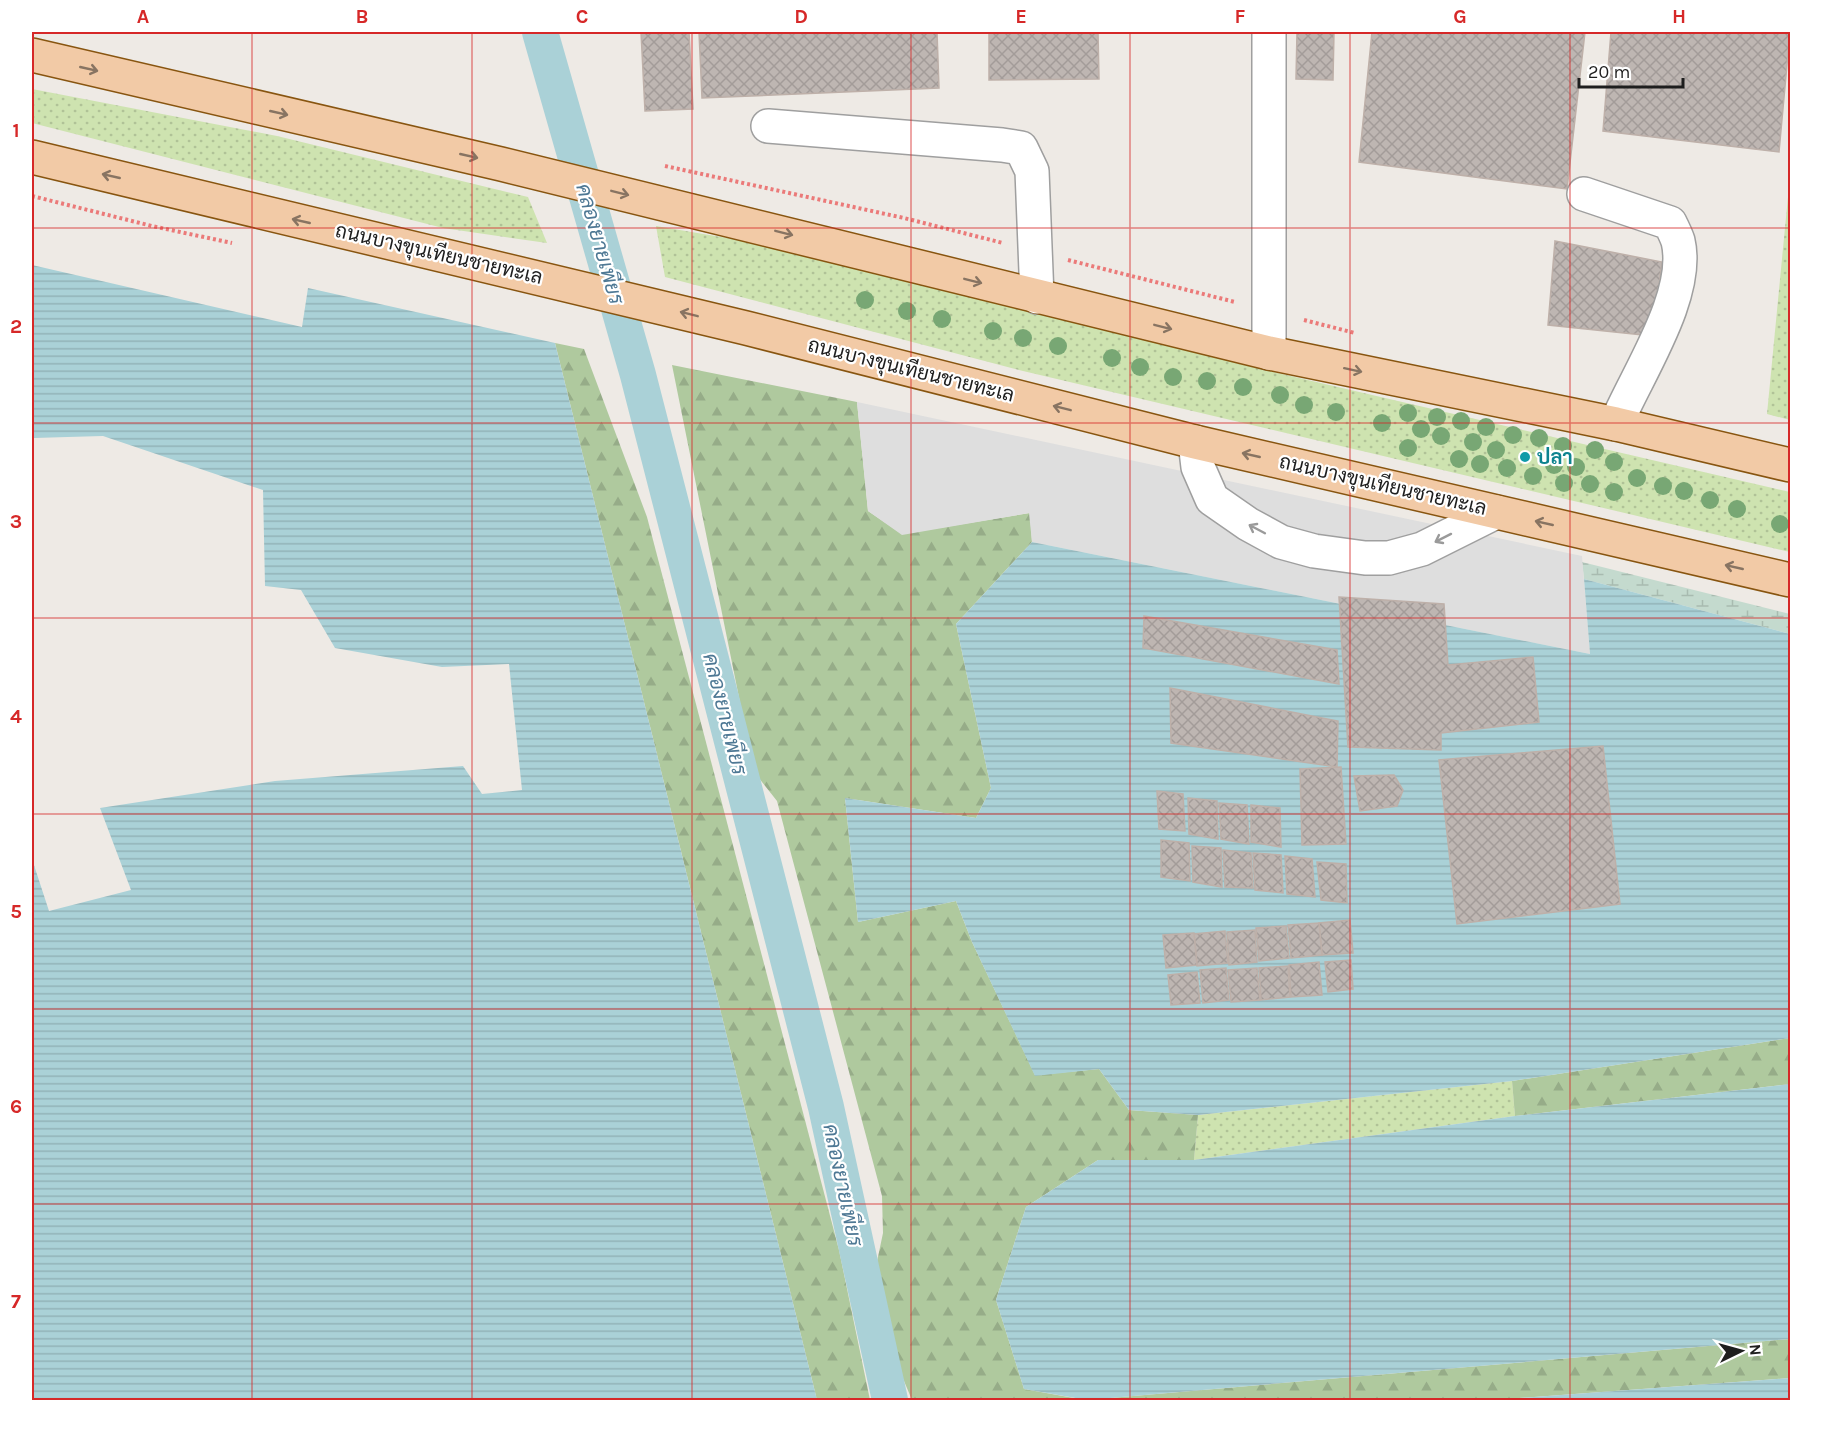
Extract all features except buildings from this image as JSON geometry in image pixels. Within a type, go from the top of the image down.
[{"type":"main road","points":[[32,56],[501,164],[1269,353],[1617,424],[1791,465]]},
{"type":"main road","name":"ถนนบางขุนเทียนชายทะเล","points":[[32,157],[746,328],[1196,442],[1791,580]]},
{"type":"lane","points":[[1269,32],[1269,353]]},
{"type":"lane","points":[[768,126],[1021,148],[1032,171],[1037,297]]},
{"type":"lane","points":[[1584,194],[1670,223],[1678,241],[1680,266],[1674,296],[1617,424]]},
{"type":"lane","points":[[1196,442],[1198,467],[1212,499],[1248,524],[1281,542],[1314,551],[1365,558],[1389,558],[1422,549],[1496,512]]},
{"type":"path","points":[[655,164],[904,218],[1361,334]]},
{"type":"green space","points":[[32,89],[277,136],[528,197],[547,243],[443,228],[32,123]]},
{"type":"green space","points":[[1790,176],[1790,420],[1767,414]]},
{"type":"green space","points":[[656,226],[774,246],[1252,367],[1790,492],[1790,552],[1023,371],[665,277]]},
{"type":"green space","points":[[555,343],[584,349],[647,517],[839,1250],[870,1400],[817,1400]]},
{"type":"green space","points":[[672,365],[857,402],[868,511],[902,534],[1030,513],[1032,542],[956,624],[991,788],[976,818],[845,798],[858,922],[956,901],[972,942],[1035,1075],[1099,1069],[1129,1110],[1198,1115],[1194,1160],[1098,1160],[1026,1207],[996,1300],[1024,1389],[1085,1400],[912,1400],[896,1362],[875,1271],[883,1233],[882,1196],[777,801],[754,772]]},
{"type":"green space","points":[[1582,562],[1790,614],[1790,634],[1584,579]]},
{"type":"green space","points":[[1790,1038],[1790,1084],[1515,1116],[1512,1081]]},
{"type":"green space","points":[[1512,1081],[1515,1116],[1194,1160],[1198,1115]]},
{"type":"green space","points":[[1790,1339],[1790,1378],[1492,1400],[1087,1400]]},
{"type":"shaded area","points":[[857,402],[1582,556],[1590,654],[1032,542],[1029,513],[902,535],[868,511]]},
{"type":"water","points":[[32,265],[302,327],[308,288],[555,343],[817,1400],[32,1400],[32,859],[49,911],[131,890],[100,808],[275,781],[463,766],[482,794],[522,790],[509,664],[442,667],[335,648],[301,590],[265,586],[263,490],[103,436],[32,438]]},
{"type":"water","points":[[1032,542],[1590,654],[1584,579],[1790,634],[1790,1038],[1512,1081],[1198,1115],[1129,1110],[1099,1069],[1035,1076],[972,942],[956,901],[858,922],[845,798],[976,818],[991,788],[956,624]]},
{"type":"water","points":[[1790,1084],[1790,1339],[1087,1400],[1024,1389],[996,1300],[1026,1207],[1098,1160],[1194,1160],[1515,1116]]},
{"type":"water","points":[[1790,1378],[1790,1400],[1492,1400]]},
{"type":"waterway","name":"คลองยายเพียร","points":[[540,32],[638,375],[826,1107],[890,1400]]},
{"type":"place","name":"ปลา","points":[[1525,457]]}]
